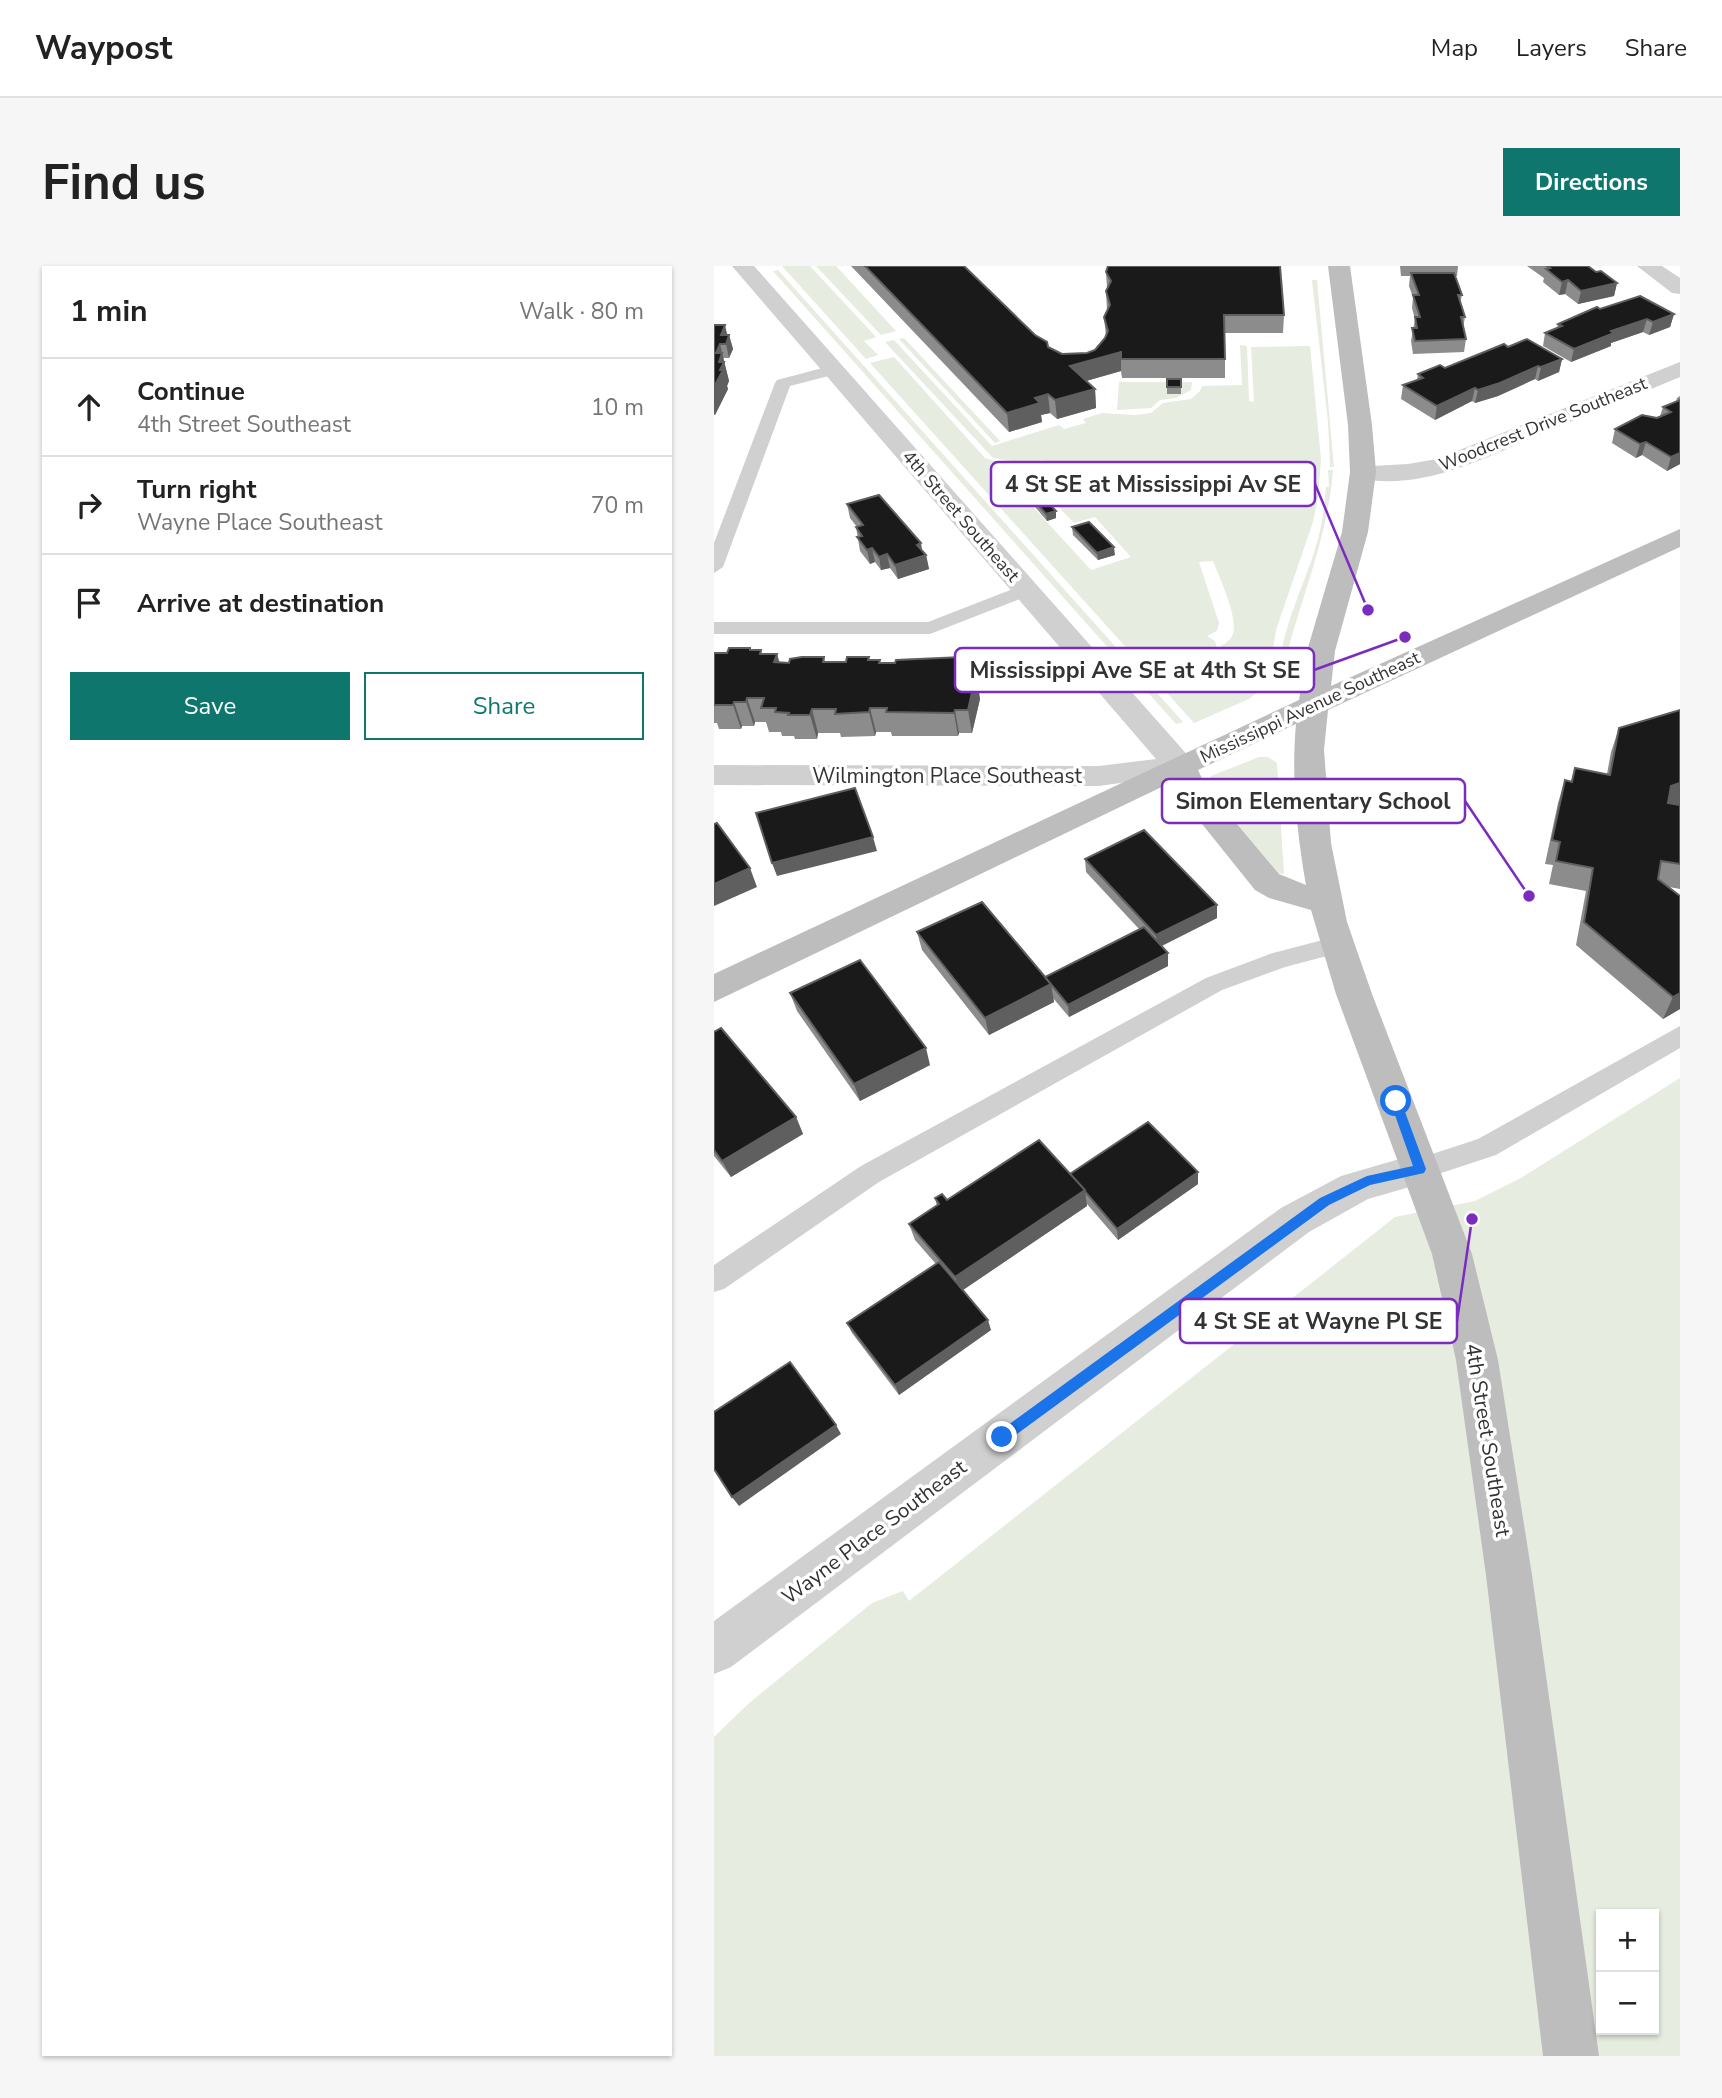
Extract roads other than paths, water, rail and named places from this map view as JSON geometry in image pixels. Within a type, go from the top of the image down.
[{"type":"street","name":"4th Street Southeast","points":[[743,266],[1180,766]]},
{"type":"street","name":"4th Street Southeast","points":[[1339,266],[1360,425],[1363,472],[1355,532],[1321,651],[1313,706],[1309,750],[1315,843],[1325,902],[1338,945],[1452,1254],[1477,1360],[1509,1575],[1570,2056]]},
{"type":"street","points":[[1647,266],[1680,288]]},
{"type":"street","name":"Woodcrest Drive Southeast","points":[[1363,472],[1408,472],[1444,465],[1680,369]]},
{"type":"street","name":"Mississippi Avenue Southeast","points":[[714,989],[1180,766],[1680,537]]},
{"type":"street","points":[[1180,766],[1193,792],[1267,882],[1281,890],[1325,902]]},
{"type":"street","name":"Wilmington Place Southeast","points":[[714,775],[1099,776],[1180,766]]},
{"type":"street","name":"Wayne Place Southeast","points":[[714,1650],[1295,1220],[1367,1181],[1420,1169]]},
{"type":"lane","points":[[714,567],[783,383],[834,370]]},
{"type":"lane","points":[[714,628],[930,628],[1026,590]]},
{"type":"lane","points":[[714,1280],[870,1174],[1214,984],[1281,959],[1338,945]]},
{"type":"lane","points":[[1420,1169],[1487,1147],[1680,1036]]},
{"type":"place","name":"4 St SE at Mississippi Av SE","points":[[1368,610]]},
{"type":"place","name":"Mississippi Ave SE at 4th St SE","points":[[1405,637]]},
{"type":"place","name":"Simon Elementary School","points":[[1529,896]]},
{"type":"place","name":"4 St SE at Wayne Pl SE","points":[[1472,1219]]}]
